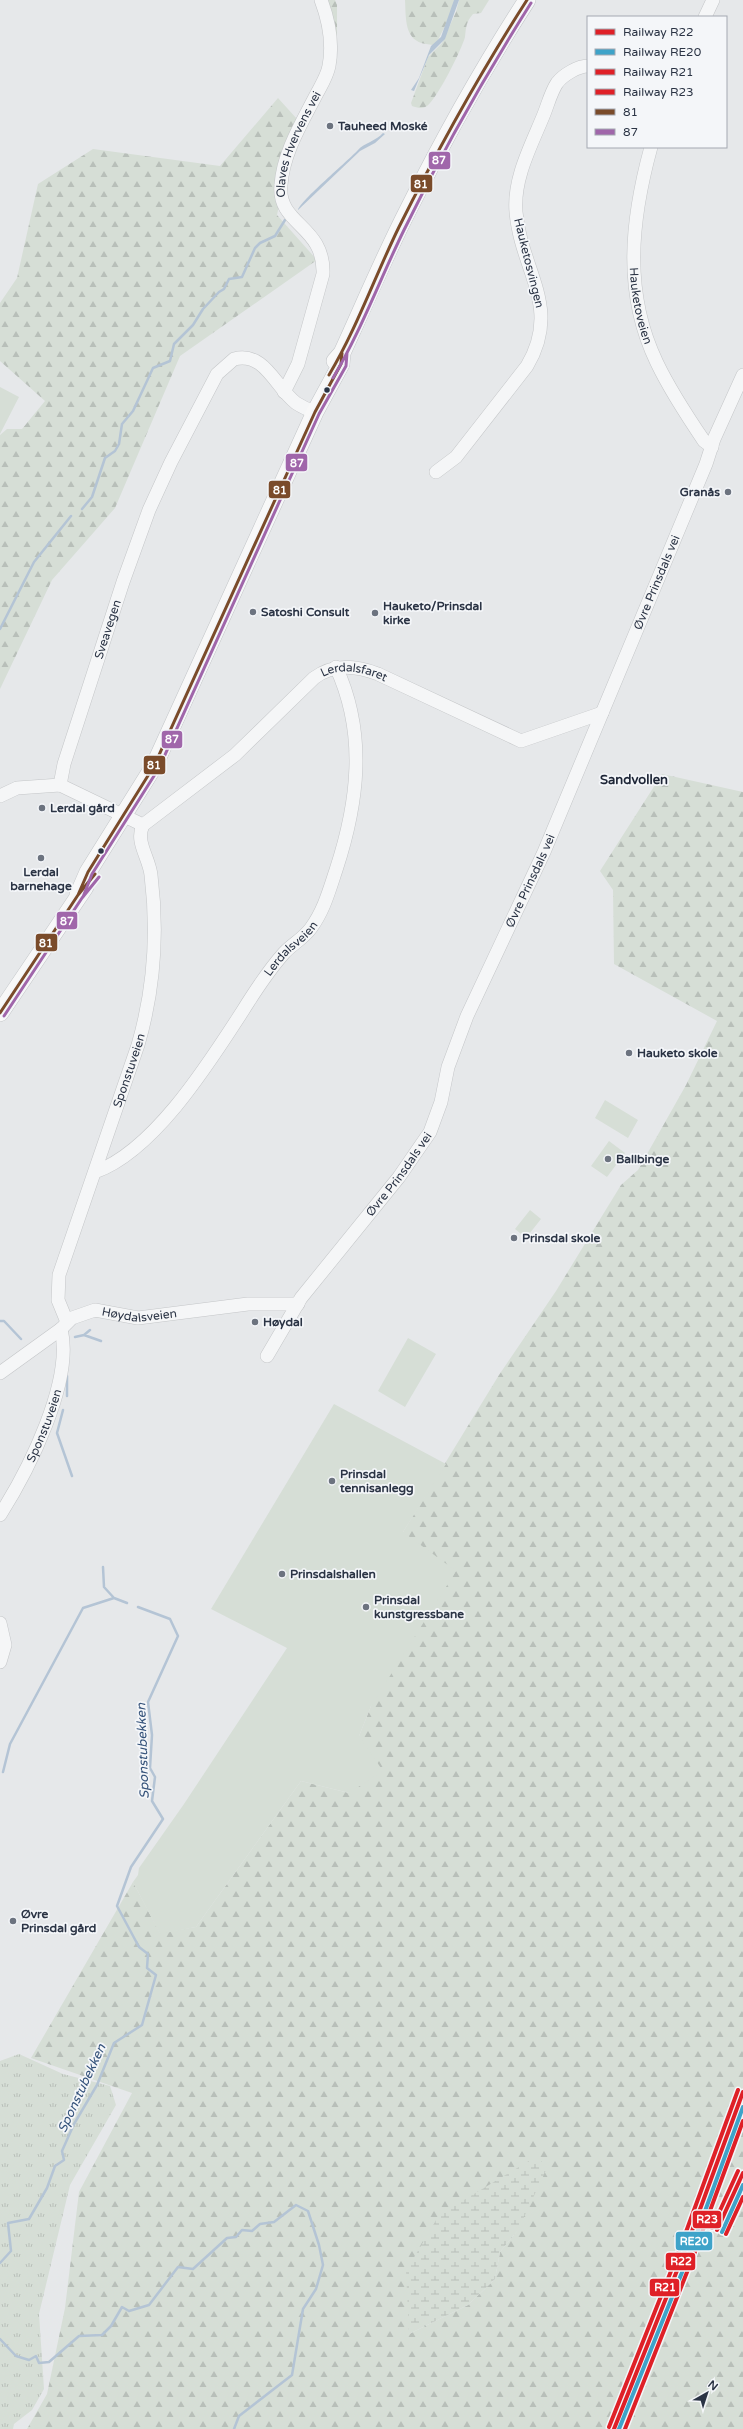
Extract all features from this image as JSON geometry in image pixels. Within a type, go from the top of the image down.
[{"type":"main road","points":[[0,1013],[78,895],[133,820],[146,790],[149,775],[319,406],[329,390],[341,364],[342,352],[407,211],[438,150],[490,58],[527,0]]},
{"type":"street","name":"Olaves Hvervens vei","points":[[284,392],[298,364],[323,274],[323,259],[319,246],[285,208],[281,185],[289,153],[328,68],[330,28],[322,0]]},
{"type":"street","points":[[705,16],[713,0]]},
{"type":"street","name":"Hauketosvingen","points":[[436,472],[459,454],[527,366],[536,351],[541,331],[541,307],[521,240],[516,212],[517,187],[524,163],[557,83],[578,68],[587,66]]},
{"type":"street","name":"Hauketoveien","points":[[651,148],[635,218],[633,248],[635,292],[641,324],[657,364],[704,441],[712,447]]},
{"type":"street","name":"Sveavegen","points":[[60,785],[64,764],[143,524],[171,462],[215,378],[229,362],[238,358],[250,358],[263,365],[284,392],[295,402],[319,406]]},
{"type":"street","name":"Øvre Prinsdals vei","points":[[267,1356],[298,1304],[331,1259],[399,1177],[430,1132],[441,1102],[448,1067],[467,1016],[544,852],[743,375]]},
{"type":"street","name":"Lerdalsfaret","points":[[133,820],[235,755],[314,678],[336,667],[358,668],[378,674],[521,741],[602,712]]},
{"type":"street","name":"Lerdalsveien","points":[[95,1172],[121,1158],[140,1143],[186,1095],[203,1073],[269,971],[286,951],[297,944],[310,929],[323,910],[353,807],[357,768],[352,714],[349,699],[336,667]]},
{"type":"street","points":[[0,796],[17,788],[60,785],[133,820]]},
{"type":"street","name":"Sponstuveien","points":[[0,1515],[28,1467],[52,1405],[64,1344],[64,1326],[60,1308],[58,1283],[72,1232],[95,1172],[141,1036],[154,971],[152,880],[140,836],[133,820]]},
{"type":"street","name":"Høydalsveien","points":[[0,1373],[64,1326],[95,1310],[138,1318],[248,1304],[298,1304]]},
{"type":"street","points":[[0,1623],[5,1645],[0,1662]]},
{"type":"green space","points":[[327,0],[335,0],[337,5],[337,47]]},
{"type":"green space","points":[[405,0],[454,0],[452,12],[436,44],[431,45],[419,42],[410,34],[406,21]]},
{"type":"green space","points":[[459,0],[489,0],[481,13],[473,14],[469,20],[466,27],[465,37],[459,52],[437,94],[424,108],[412,106],[411,103],[428,57],[442,43],[456,12]]},
{"type":"green space","points":[[278,98],[297,119],[277,215],[317,260],[180,356],[115,508],[52,580],[0,689],[0,435],[7,429],[22,429],[45,401],[0,361],[0,303],[17,278],[38,184],[93,149],[220,166]]},
{"type":"green space","points":[[0,387],[19,397],[0,434]]},
{"type":"green space","points":[[662,774],[743,792],[743,2429],[27,2429],[47,2394],[65,2308],[79,2192],[132,2093],[31,2058],[133,1882],[160,1933],[196,1927],[301,1781],[349,1793],[359,1736],[371,1706],[403,1532],[499,1375],[556,1291],[621,1185],[638,1170],[686,1085],[717,1021],[614,964],[613,890],[600,871]],"holes":[[[518,2230],[500,2252],[495,2279],[468,2305],[409,2334]]]},
{"type":"green space","points":[[605,1100],[638,1120],[628,1138],[595,1118]]},
{"type":"green space","name":"Ballbinge","points":[[609,1141],[625,1153],[607,1177],[591,1166]]},
{"type":"green space","points":[[530,1210],[541,1219],[526,1238],[515,1229]]},
{"type":"green space","points":[[408,1338],[436,1354],[405,1407],[378,1391]]},
{"type":"green space","points":[[334,1404],[446,1464],[403,1532],[456,1571],[371,1706],[359,1736],[383,1771],[349,1793],[301,1781],[196,1927],[160,1934],[133,1882],[138,1875],[139,1868],[184,1804],[287,1648],[211,1609]]},
{"type":"green space","points":[[19,2054],[63,2074],[110,2086],[116,2105],[70,2185],[39,2314],[44,2389],[32,2410],[14,2424],[13,2429],[0,2429],[0,2061]]},
{"type":"green space","points":[[537,2156],[547,2168],[518,2230],[500,2252],[495,2279],[468,2305],[409,2334],[406,2271],[439,2215]]},
{"type":"water","points":[[454,0],[459,0],[445,39],[429,55],[414,91],[411,90],[419,78],[431,46],[441,37]]},
{"type":"water","points":[[383,133],[385,134],[375,143],[360,151],[298,210],[315,190],[363,146]]},
{"type":"waterway","points":[[82,509],[92,497],[105,458],[115,451],[119,444],[122,424],[133,411],[153,368],[170,361],[174,344],[193,325],[203,309],[219,292],[224,289],[229,279],[242,277],[255,248],[260,243],[275,236],[285,220]]},
{"type":"waterway","points":[[0,629],[34,562],[71,516]]},
{"type":"waterway","name":"Sponstubekken","points":[[0,1321],[4,1321],[21,1339]]},
{"type":"waterway","points":[[84,1335],[90,1330]]},
{"type":"waterway","points":[[75,1337],[84,1335],[101,1341]]},
{"type":"waterway","name":"Sponstubekken","points":[[67,1376],[67,1396]]},
{"type":"waterway","name":"Sponstubekken","points":[[63,1410],[57,1433],[72,1476]]},
{"type":"waterway","name":"Sponstubekken","points":[[103,1567],[104,1587],[114,1598],[127,1603]]},
{"type":"waterway","points":[[3,1772],[10,1744],[83,1608],[114,1598]]},
{"type":"waterway","name":"Sponstubekken","points":[[0,2263],[11,2251],[8,2223],[29,2219],[47,2188],[55,2166],[64,2160],[62,2151],[74,2124],[97,2085],[114,2043],[142,2025],[156,1975],[147,1968],[148,1954],[139,1947],[117,1906],[131,1867],[163,1819],[152,1801],[155,1777],[150,1768],[152,1735],[148,1702],[178,1636],[170,1619],[138,1607]]},
{"type":"waterway","name":"Sponstubekken","points":[[0,2339],[16,2356],[29,2360],[36,2356],[39,2363],[49,2362],[79,2336],[102,2335],[111,2326],[122,2307],[129,2311],[149,2305],[178,2267],[193,2269],[227,2238],[236,2237],[242,2230],[252,2231],[260,2224],[274,2222],[296,2205],[308,2211],[319,2245],[323,2265],[316,2289],[303,2309],[292,2375],[239,2416],[234,2429]]},
{"type":"rail line","name":"R21","points":[[609,2427],[679,2251],[738,2090]]},
{"type":"rail line","name":"R22","points":[[614,2429],[684,2253],[743,2092]]},
{"type":"rail line","name":"RE20","points":[[619,2429],[689,2255],[743,2107]]},
{"type":"rail line","name":"R23","points":[[625,2429],[693,2257],[743,2121]]},
{"type":"rail line","name":"R21","points":[[712,2228],[738,2171]]},
{"type":"rail line","name":"R22","points":[[717,2230],[743,2173]]},
{"type":"rail line","name":"RE20","points":[[722,2232],[743,2185]]},
{"type":"rail line","name":"R23","points":[[726,2234],[743,2197]]},
{"type":"transit line","name":"81","points":[[329,375],[357,320],[399,227],[429,169],[476,83],[527,0]]},
{"type":"transit line","name":"87","points":[[333,378],[353,342],[395,248],[433,172],[497,58],[531,3]]},
{"type":"transit line","name":"81","points":[[78,895],[88,872],[154,766],[315,412],[341,364],[342,353]]},
{"type":"transit line","name":"87","points":[[83,897],[92,874],[159,768],[319,414],[346,366],[347,353]]},
{"type":"transit line","name":"81","points":[[0,1013],[78,895],[95,874]]},
{"type":"transit line","name":"87","points":[[4,1016],[82,898],[99,877]]},
{"type":"place","name":"Tauheed Moské","points":[[330,126]]},
{"type":"place","name":"Granås","points":[[728,492]]},
{"type":"place","name":"Satoshi Consult","points":[[253,612]]},
{"type":"place","name":"Hauketo/Prinsdal kirke","points":[[375,613]]},
{"type":"place","name":"Lerdal gård","points":[[42,808]]},
{"type":"place","name":"Lerdal barnehage","points":[[41,858]]},
{"type":"place","name":"Hauketo skole","points":[[629,1053]]},
{"type":"place","name":"Ballbinge","points":[[608,1159]]},
{"type":"place","name":"Prinsdal skole","points":[[514,1238]]},
{"type":"place","name":"Høydal","points":[[255,1322]]},
{"type":"place","name":"Prinsdal tennisanlegg","points":[[332,1481]]},
{"type":"place","name":"Prinsdalshallen","points":[[282,1574]]},
{"type":"place","name":"Prinsdal kunstgressbane","points":[[366,1607]]},
{"type":"place","name":"Øvre Prinsdal gård","points":[[13,1921]]},
{"type":"district","name":"Sandvollen","points":[[634,779]]}]
